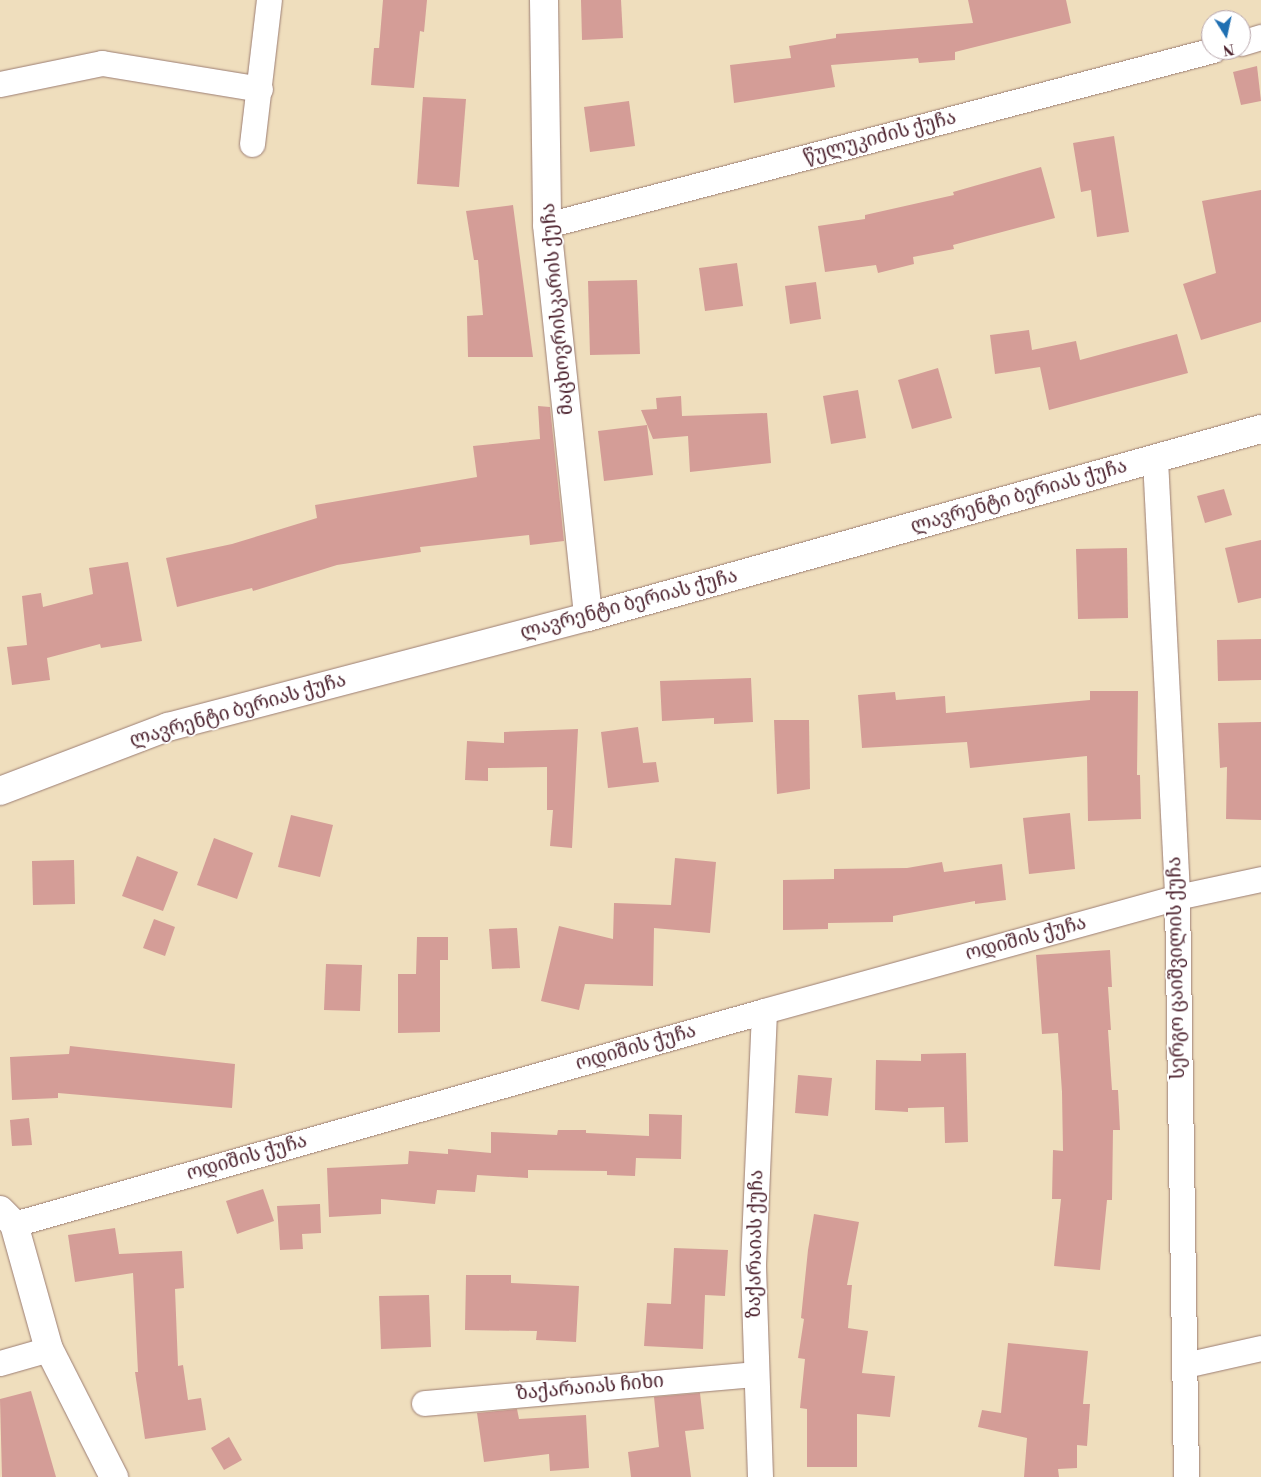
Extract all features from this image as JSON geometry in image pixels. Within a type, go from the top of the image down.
[{"type":"main road","name":"მაცხოვრისკარის ქუჩა","points":[[544,0],[547,225],[588,616]]},
{"type":"main road","name":"ლავრენტი ბერიას ქუჩა","points":[[0,791],[168,727],[588,616],[1261,429]]},
{"type":"main road","points":[[7,1217],[49,1349],[114,1477]]},
{"type":"street","points":[[252,144],[269,0]]},
{"type":"street","name":"წულუკიძის ქუჩა","points":[[547,225],[1201,53]]},
{"type":"street","points":[[0,84],[102,63],[260,89]]},
{"type":"street","name":"სერგო ცაიშვილის ქუჩა","points":[[1155,459],[1177,897],[1186,1477]]},
{"type":"street","name":"ოდიშის ქუჩა","points":[[7,1217],[764,1012],[1177,897],[1261,879]]},
{"type":"street","name":"ზაქარაიას ქუჩა","points":[[760,1477],[753,1264],[764,1012]]},
{"type":"street","points":[[1185,1365],[1261,1348]]},
{"type":"street","points":[[0,1363],[49,1349]]},
{"type":"street","name":"ზაქარაიას ჩიხი","points":[[424,1403],[756,1374]]},
{"type":"building","points":[[383,0],[427,0],[424,32],[420,31],[414,88],[371,85],[374,48],[379,48]]},
{"type":"building","points":[[581,0],[621,0],[623,38],[582,40]]},
{"type":"building","points":[[968,0],[1066,0],[1071,23],[955,52],[955,60],[919,63],[918,58],[831,65],[835,87],[734,103],[730,65],[791,58],[789,46],[836,38],[836,34],[973,23]]},
{"type":"building","points":[[1257,66],[1261,101],[1241,105],[1233,72]]},
{"type":"building","points":[[423,97],[466,99],[459,187],[417,184]]},
{"type":"building","points":[[629,101],[635,146],[590,152],[584,107]]},
{"type":"building","points":[[1114,136],[1129,232],[1097,237],[1091,190],[1081,192],[1073,143]]},
{"type":"building","points":[[1041,167],[1055,218],[953,245],[954,249],[913,257],[914,264],[878,273],[876,265],[825,272],[818,226],[865,219],[865,215],[954,195],[953,192]]},
{"type":"building","points":[[1261,190],[1261,322],[1201,340],[1183,284],[1216,273],[1202,201]]},
{"type":"building","points":[[513,205],[533,357],[468,357],[467,316],[483,315],[478,260],[474,260],[466,211]]},
{"type":"building","points":[[737,263],[743,306],[705,311],[699,268]]},
{"type":"building","points":[[637,280],[640,354],[590,355],[588,281]]},
{"type":"building","points":[[816,282],[821,319],[790,324],[785,286]]},
{"type":"building","points":[[1029,330],[1032,350],[1076,341],[1080,360],[1177,334],[1188,373],[1049,410],[1040,367],[995,374],[990,335]]},
{"type":"building","points":[[938,368],[952,418],[912,429],[898,380]]},
{"type":"building","points":[[858,390],[866,438],[831,444],[823,396]]},
{"type":"building","points":[[681,396],[682,416],[767,413],[771,463],[690,472],[688,436],[653,439],[641,410],[657,409],[656,398]]},
{"type":"building","points":[[538,406],[550,407],[564,541],[530,545],[529,535],[420,547],[421,552],[337,565],[253,591],[252,588],[177,607],[166,558],[232,544],[317,518],[315,505],[477,477],[473,446],[540,439]]},
{"type":"building","points":[[647,425],[653,475],[604,481],[598,431]]},
{"type":"building","points":[[1224,489],[1232,515],[1205,523],[1197,496]]},
{"type":"building","points":[[1261,540],[1261,598],[1238,603],[1225,548]]},
{"type":"building","points":[[1127,548],[1128,618],[1078,619],[1076,549]]},
{"type":"building","points":[[128,562],[142,641],[101,648],[100,644],[47,658],[50,680],[12,685],[7,647],[27,645],[22,596],[41,593],[43,607],[93,594],[89,568]]},
{"type":"building","points":[[1261,639],[1261,680],[1218,681],[1217,640]]},
{"type":"building","points":[[751,678],[753,722],[714,724],[714,718],[662,721],[660,681]]},
{"type":"building","points":[[1090,691],[1138,691],[1137,775],[1140,775],[1141,819],[1088,821],[1087,756],[970,768],[967,742],[862,748],[858,695],[895,692],[896,700],[945,696],[946,713],[1090,700]]},
{"type":"building","points":[[774,720],[809,720],[810,789],[777,794]]},
{"type":"building","points":[[1261,722],[1261,820],[1226,819],[1227,767],[1220,768],[1218,723]]},
{"type":"building","points":[[638,727],[643,763],[656,762],[659,782],[608,788],[601,732]]},
{"type":"building","points":[[578,729],[572,848],[550,846],[553,810],[547,810],[547,767],[488,768],[488,781],[465,780],[467,741],[504,743],[504,732]]},
{"type":"building","points":[[1070,813],[1075,869],[1029,874],[1023,818]]},
{"type":"building","points":[[291,815],[333,825],[320,877],[278,867]]},
{"type":"building","points":[[214,838],[253,853],[237,899],[197,885]]},
{"type":"building","points":[[137,856],[178,872],[163,911],[122,896]]},
{"type":"building","points":[[675,858],[716,862],[710,933],[654,928],[653,986],[585,984],[579,1010],[541,1001],[559,926],[613,939],[614,903],[671,905]]},
{"type":"building","points":[[74,860],[75,904],[33,905],[32,861]]},
{"type":"building","points":[[942,862],[944,872],[1002,864],[1006,900],[975,904],[975,901],[893,916],[893,922],[828,923],[828,929],[783,930],[783,880],[834,879],[834,869],[907,868]]},
{"type":"building","points":[[154,919],[175,927],[165,956],[143,948]]},
{"type":"building","points":[[517,928],[520,968],[492,969],[489,929]]},
{"type":"building","points":[[417,937],[448,937],[448,960],[440,960],[440,1032],[398,1033],[398,974],[416,974]]},
{"type":"building","points":[[1110,950],[1112,987],[1108,987],[1111,1030],[1108,1030],[1112,1090],[1118,1090],[1120,1130],[1113,1130],[1112,1200],[1107,1200],[1100,1270],[1054,1266],[1061,1199],[1052,1199],[1053,1150],[1063,1151],[1062,1092],[1058,1033],[1042,1034],[1036,955]]},
{"type":"building","points":[[326,964],[362,965],[360,1011],[324,1010]]},
{"type":"building","points":[[70,1046],[235,1064],[232,1108],[58,1093],[58,1098],[12,1100],[10,1057],[69,1054]]},
{"type":"building","points":[[966,1053],[968,1142],[945,1143],[944,1107],[908,1108],[908,1112],[875,1110],[876,1060],[921,1061],[921,1054]]},
{"type":"building","points":[[798,1075],[832,1078],[828,1116],[795,1113]]},
{"type":"building","points":[[649,1114],[682,1115],[681,1159],[636,1158],[635,1176],[607,1175],[607,1171],[528,1170],[528,1178],[477,1175],[475,1192],[437,1190],[435,1204],[381,1199],[381,1214],[329,1217],[327,1168],[408,1164],[409,1151],[448,1154],[448,1149],[491,1153],[491,1132],[557,1135],[558,1130],[586,1130],[586,1133],[649,1136]]},
{"type":"building","points":[[29,1118],[32,1145],[12,1146],[10,1120]]},
{"type":"building","points":[[263,1189],[274,1221],[237,1234],[226,1201]]},
{"type":"building","points":[[320,1204],[321,1233],[302,1234],[303,1249],[280,1250],[277,1206]]},
{"type":"building","points":[[814,1214],[859,1222],[847,1285],[852,1285],[848,1328],[868,1331],[862,1373],[895,1376],[890,1417],[857,1414],[857,1467],[807,1467],[807,1409],[800,1408],[805,1359],[798,1358],[804,1319],[801,1318],[808,1250]]},
{"type":"building","points":[[115,1228],[119,1254],[182,1251],[184,1288],[175,1289],[178,1366],[183,1365],[188,1400],[201,1398],[206,1430],[145,1439],[135,1372],[138,1372],[133,1273],[75,1282],[68,1235]]},
{"type":"building","points":[[674,1248],[728,1250],[725,1296],[705,1295],[703,1349],[644,1346],[647,1303],[671,1304]]},
{"type":"building","points":[[466,1275],[511,1275],[511,1283],[579,1286],[576,1342],[536,1340],[537,1331],[465,1330]]},
{"type":"building","points":[[429,1295],[431,1347],[381,1349],[379,1296]]},
{"type":"building","points":[[1008,1343],[1088,1351],[1083,1404],[1090,1404],[1087,1446],[1077,1445],[1077,1468],[1058,1469],[1059,1477],[1024,1477],[1027,1438],[978,1427],[982,1410],[1001,1413]]},
{"type":"building","points":[[31,1391],[56,1477],[2,1477],[0,1399]]},
{"type":"building","points":[[700,1393],[704,1429],[685,1431],[691,1477],[631,1477],[628,1452],[659,1447],[654,1397]]},
{"type":"building","points":[[517,1409],[519,1419],[586,1415],[589,1468],[550,1471],[549,1454],[484,1462],[477,1413]]},
{"type":"building","points":[[229,1437],[242,1460],[224,1470],[211,1448]]}]
